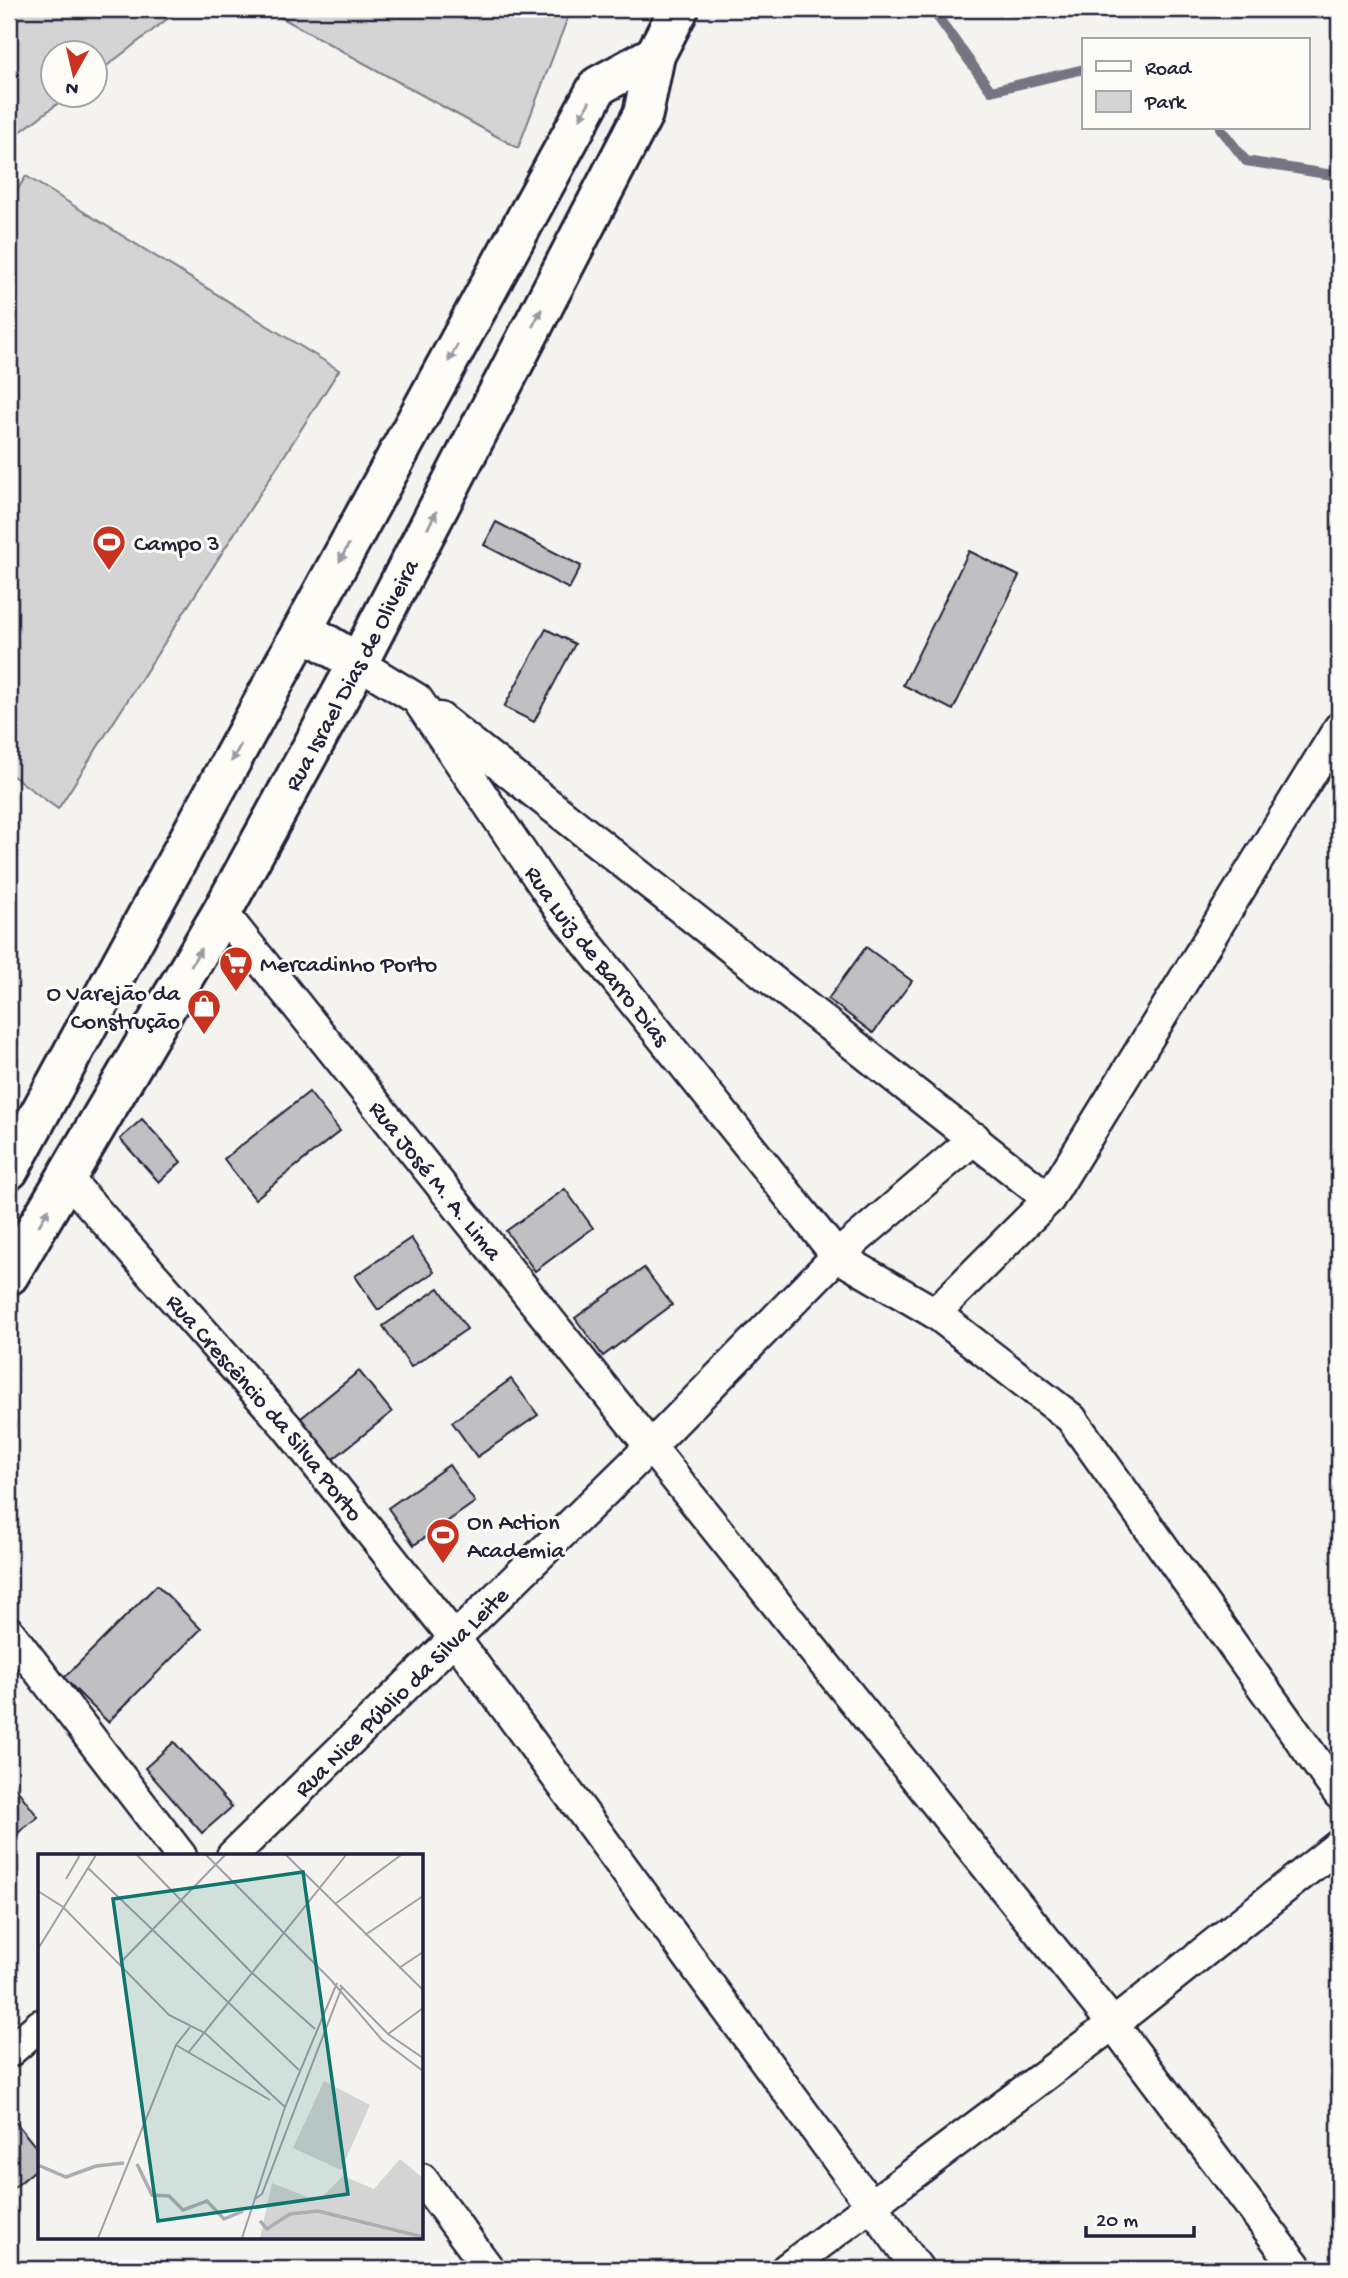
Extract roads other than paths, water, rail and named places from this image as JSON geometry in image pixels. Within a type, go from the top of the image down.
[{"type":"main road","name":"Rua Israel Dias de Oliveira","points":[[9,1275],[222,912],[358,663],[643,114],[655,55],[679,9]]},
{"type":"main road","points":[[9,1170],[598,86],[655,55]]},
{"type":"main road","points":[[303,630],[358,663]]},
{"type":"street","name":"Rua Luiz de Barro Dias","points":[[358,663],[417,699],[561,911],[836,1256]]},
{"type":"street","points":[[417,699],[1049,1199]]},
{"type":"street","points":[[934,1313],[1049,1199],[1339,728]]},
{"type":"street","name":"Rua José M. A. Lima","points":[[222,912],[1113,2024],[1298,2269]]},
{"type":"street","name":"Rua Nice Públio da Silva Leite","points":[[234,1854],[456,1640],[650,1447],[836,1256],[975,1138]]},
{"type":"street","name":"Rua Crescêncio da Silva Porto","points":[[67,1178],[287,1427],[456,1640],[918,2269]]},
{"type":"street","points":[[836,1256],[934,1313],[1071,1418],[1339,1794]]},
{"type":"street","points":[[9,1632],[179,1854]]},
{"type":"street","points":[[786,2269],[1113,2024],[1339,1844]]},
{"type":"street","points":[[9,2052],[38,2027]]},
{"type":"street","points":[[424,2182],[489,2269]]},
{"type":"waterway","points":[[932,9],[991,91],[1082,69]]},
{"type":"waterway","points":[[1222,130],[1246,161],[1339,176]]},
{"type":"place","name":"Campo 3","points":[[109,572]]},
{"type":"place","name":"Mercadinho Porto","points":[[236,993]]},
{"type":"place","name":"O Varejão da Construção","points":[[204,1036]]},
{"type":"place","name":"On Action Academia","points":[[443,1565]]}]
